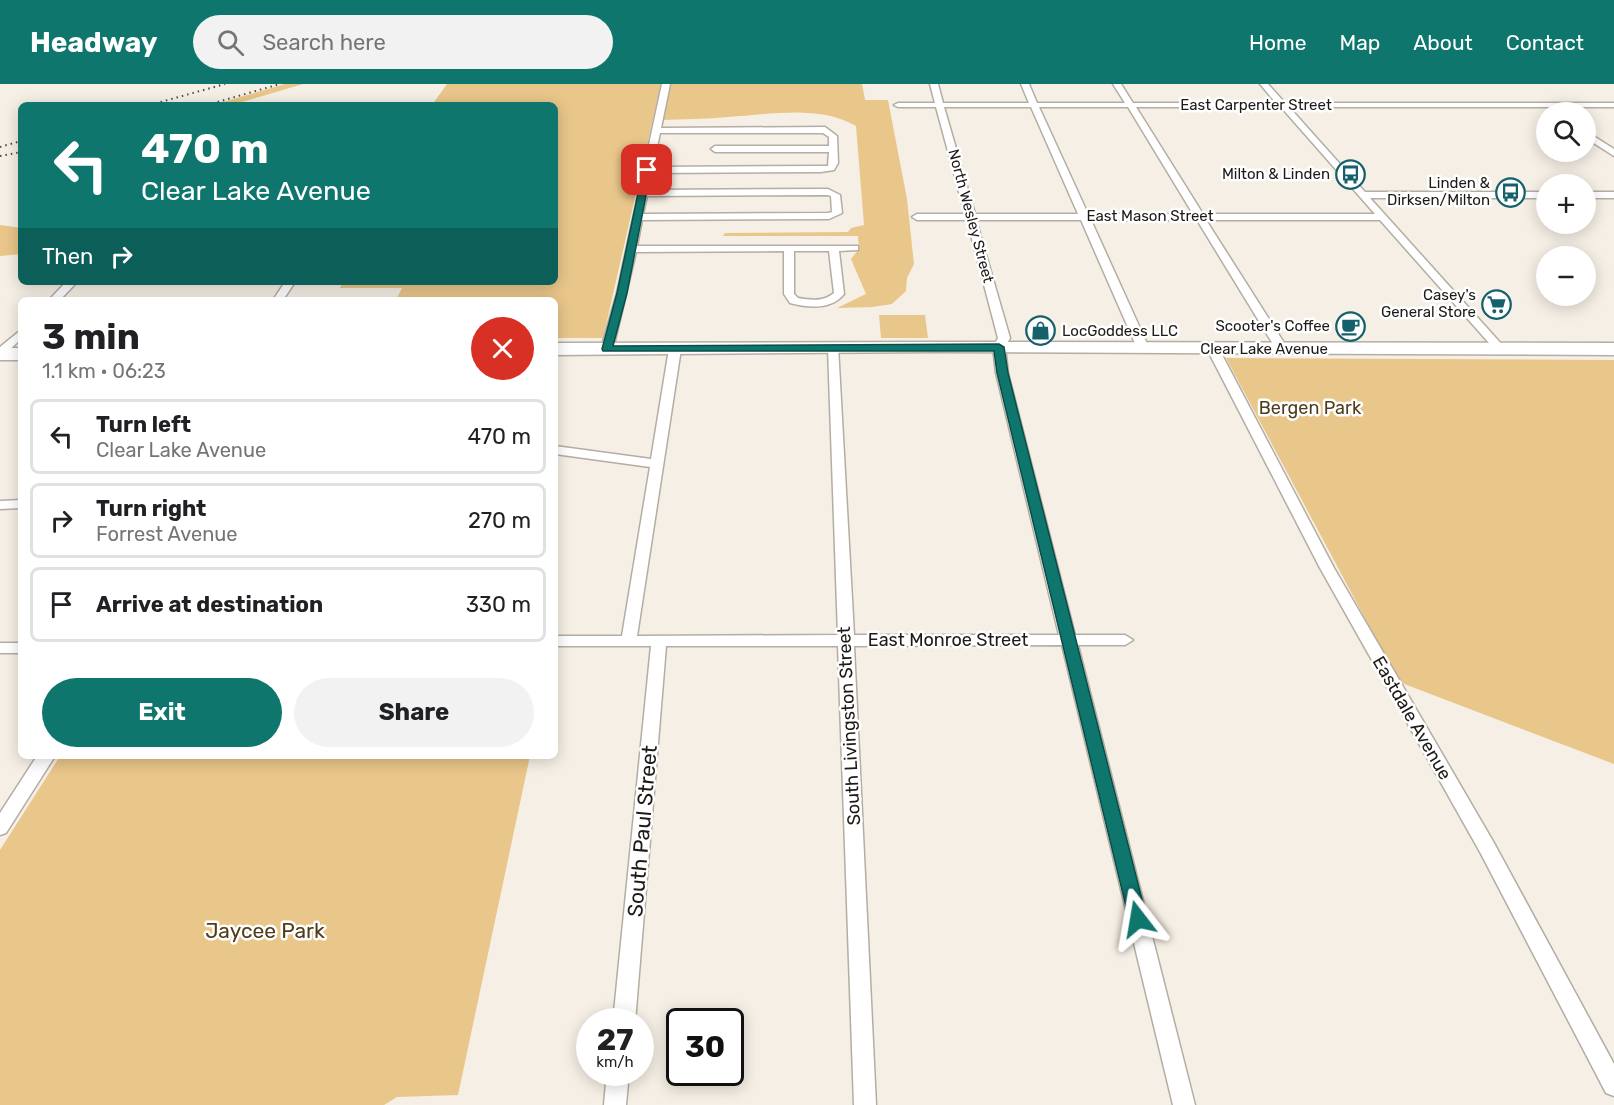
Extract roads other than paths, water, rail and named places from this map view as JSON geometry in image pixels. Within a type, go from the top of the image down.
[{"type":"main road","name":"Clear Lake Avenue","points":[[558,349],[999,347],[1614,349]]},
{"type":"main road","points":[[0,354],[18,354]]},
{"type":"street","points":[[607,349],[666,84]]},
{"type":"street","name":"North Wesley Street","points":[[934,84],[1004,338],[999,347],[1002,373],[1184,1105]]},
{"type":"street","points":[[1025,84],[1143,348]]},
{"type":"street","points":[[1117,84],[1282,349]]},
{"type":"street","points":[[1264,84],[1501,350]]},
{"type":"street","name":"East Carpenter Street","points":[[898,105],[1614,105]]},
{"type":"street","points":[[647,170],[826,169],[834,166],[832,133],[825,130],[656,131]]},
{"type":"street","points":[[712,170],[717,131]]},
{"type":"street","points":[[1596,141],[1614,153]]},
{"type":"street","points":[[714,149],[833,149]]},
{"type":"street","points":[[637,217],[829,216],[837,213],[836,195],[828,192],[642,193]]},
{"type":"street","points":[[1363,195],[1536,195]]},
{"type":"street","points":[[1596,195],[1614,195]]},
{"type":"street","name":"East Mason Street","points":[[917,217],[1382,217]]},
{"type":"street","points":[[631,249],[854,248]]},
{"type":"street","points":[[789,249],[789,294],[794,301],[802,303],[830,301],[838,294],[834,249]]},
{"type":"street","points":[[57,297],[69,285]]},
{"type":"street","points":[[0,354],[18,336]]},
{"type":"street","name":"South Livingston Street","points":[[834,348],[865,1105]]},
{"type":"street","points":[[629,640],[675,349]]},
{"type":"street","name":"Eastdale Avenue","points":[[1213,349],[1327,568],[1609,1066],[1614,1086]]},
{"type":"street","points":[[558,450],[656,464]]},
{"type":"street","points":[[0,504],[18,504]]},
{"type":"street","name":"South Paul Street","points":[[625,1008],[659,640]]},
{"type":"street","name":"East Monroe Street","points":[[558,641],[1125,640]]},
{"type":"street","points":[[0,648],[18,648]]},
{"type":"street","points":[[0,828],[44,759]]},
{"type":"street","points":[[615,1105],[617,1086]]},
{"type":"railway","points":[[161,102],[225,84]]},
{"type":"railway","points":[[217,102],[280,84]]},
{"type":"railway","points":[[0,147],[18,142]]},
{"type":"railway","points":[[0,156],[18,153]]},
{"type":"place","name":"Milton & Linden","points":[[1351,174]]},
{"type":"place","name":"Linden & Dirksen/Milton","points":[[1511,192]]},
{"type":"place","name":"Casey's General Store","points":[[1497,304]]},
{"type":"place","name":"Scooter's Coffee","points":[[1351,326]]},
{"type":"place","name":"LocGoddess LLC","points":[[1041,331]]},
{"type":"park label","name":"Bergen Park","points":[[1310,408]]},
{"type":"park label","name":"Jaycee Park","points":[[265,930]]}]
